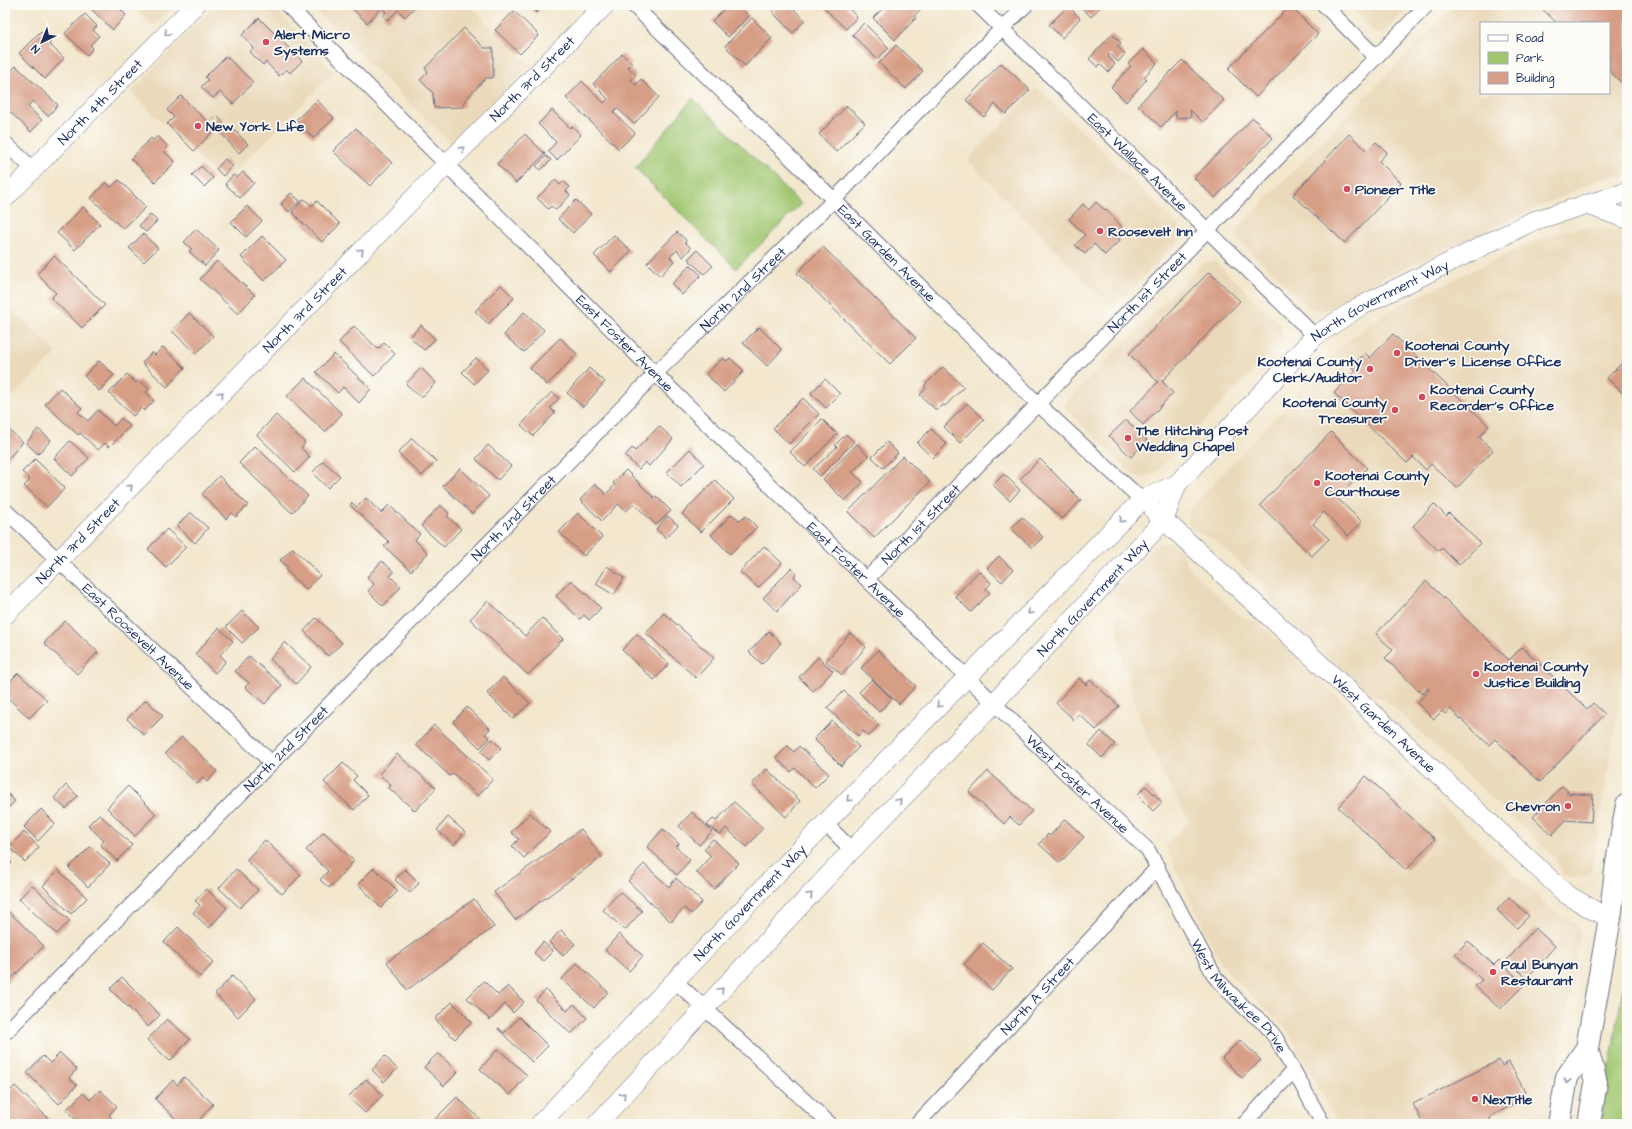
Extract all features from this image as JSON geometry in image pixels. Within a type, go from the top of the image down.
[{"type":"main road","name":"North 4th Street","points":[[5,198],[195,5]]},
{"type":"main road","name":"North 3rd Street","points":[[5,615],[605,5]]},
{"type":"main road","name":"North Government Way","points":[[540,1124],[674,980],[967,676],[1142,500],[1177,484],[1315,336],[1358,307],[1533,221],[1627,192]]},
{"type":"main road","points":[[1586,204],[1627,219]]},
{"type":"main road","name":"North Government Way","points":[[597,1124],[852,850],[994,703],[1164,520],[1177,484]]},
{"type":"main road","name":"West Garden Avenue","points":[[1142,500],[1566,894],[1594,911],[1610,918]]},
{"type":"main road","points":[[1589,1124],[1596,1083],[1587,1048],[1610,918],[1617,863],[1627,805]]},
{"type":"main road","points":[[1559,1124],[1567,1076],[1587,1048]]},
{"type":"street","name":"East Foster Avenue","points":[[287,5],[656,373],[967,676]]},
{"type":"street","name":"East Garden Avenue","points":[[633,5],[834,200],[1038,404],[1142,500]]},
{"type":"street","name":"East Wallace Avenue","points":[[978,5],[1315,336]]},
{"type":"street","name":"North 2nd Street","points":[[5,1033],[656,373],[834,200],[917,112],[1026,5]]},
{"type":"street","points":[[1324,5],[1376,57]]},
{"type":"street","name":"North 1st Street","points":[[867,579],[1427,5]]},
{"type":"street","points":[[5,143],[34,169]]},
{"type":"street","name":"East Roosevelt Avenue","points":[[5,510],[272,762]]},
{"type":"street","points":[[967,676],[994,703]]},
{"type":"street","name":"West Foster Avenue","points":[[994,703],[1077,784],[1137,839],[1148,850],[1158,867]]},
{"type":"street","points":[[825,823],[852,850]]},
{"type":"street","name":"West Milwaukee Drive","points":[[1158,867],[1215,977],[1246,1009],[1266,1025],[1277,1040],[1323,1124]]},
{"type":"street","name":"North A Street","points":[[917,1124],[1158,867]]},
{"type":"street","points":[[674,980],[830,1124]]},
{"type":"street","points":[[1244,1124],[1294,1071]]},
{"type":"shaded area","points":[[132,5],[174,5],[153,26]]},
{"type":"shaded area","points":[[214,5],[272,5],[334,72],[224,183],[131,92]]},
{"type":"shaded area","points":[[310,5],[469,5],[531,66],[454,144],[451,144]]},
{"type":"shaded area","points":[[1347,5],[1411,5],[1382,35],[1380,35],[1376,33]]},
{"type":"shaded area","points":[[1455,5],[1627,5],[1627,177],[1615,176],[1602,178],[1359,289],[1326,310],[1311,308],[1304,303],[1236,237],[1237,229]]},
{"type":"shaded area","points":[[1037,87],[1184,231],[1184,234],[1180,240],[1113,309],[968,160]]},
{"type":"shaded area","points":[[1582,228],[1627,232],[1627,651],[1593,863],[1586,876],[1573,879],[1563,875],[1556,858],[1390,704],[1383,698],[1366,693],[1276,608],[1264,585],[1215,540],[1193,530],[1188,524],[1187,515],[1189,510],[1339,348],[1359,332],[1383,315],[1405,303],[1532,242],[1562,231]]},
{"type":"shaded area","points":[[1214,261],[1279,323],[1282,328],[1282,340],[1156,473],[1145,478],[1137,477],[1130,472],[1064,407],[1064,404],[1203,263]]},
{"type":"shaded area","points":[[5,302],[57,353],[5,403]]},
{"type":"shaded area","points":[[1160,543],[1169,543],[1178,547],[1189,568],[1236,613],[1260,623],[1349,708],[1360,731],[1555,912],[1576,923],[1580,933],[1549,1124],[1338,1124],[1290,1035],[1283,1025],[1228,973],[1218,957],[1165,846],[1189,821],[1162,773],[1136,708],[1124,663],[1117,623],[1114,591],[1154,547]]},
{"type":"green space","points":[[693,98],[801,204],[736,269],[635,168]]},
{"type":"green space","points":[[1627,964],[1627,1124],[1600,1124]]},
{"type":"building","points":[[91,5],[116,5],[126,15],[113,30],[89,7]]},
{"type":"building","points":[[349,5],[417,5],[405,17],[398,10],[388,20],[383,16],[386,12],[381,8],[367,23]]},
{"type":"building","points":[[521,5],[544,5],[536,13],[529,7],[526,10]]},
{"type":"building","points":[[728,5],[738,5],[749,16],[728,37],[712,21]]},
{"type":"building","points":[[779,5],[789,5],[805,20],[793,33],[772,12]]},
{"type":"building","points":[[821,5],[845,5],[857,17],[846,29]]},
{"type":"building","points":[[886,5],[921,5],[923,7],[914,16],[916,18],[895,40],[873,18]]},
{"type":"building","points":[[1079,5],[1098,5],[1100,7],[1091,17]]},
{"type":"building","points":[[1538,5],[1627,5],[1627,88],[1610,72],[1610,22],[1556,22]]},
{"type":"building","points":[[1068,6],[1080,18],[1062,38],[1049,25]]},
{"type":"building","points":[[1290,6],[1318,34],[1256,97],[1228,69]]},
{"type":"building","points":[[514,11],[539,35],[520,54],[495,30]]},
{"type":"building","points":[[85,14],[97,26],[93,30],[99,36],[90,45],[93,48],[87,55],[65,33]]},
{"type":"building","name":"Alert Micro Systems","points":[[259,18],[302,61],[290,73],[286,69],[279,76],[266,62],[263,65],[250,52],[254,48],[242,35]]},
{"type":"building","points":[[752,18],[772,38],[745,66],[725,46]]},
{"type":"building","points":[[864,23],[889,48],[877,59],[852,35]]},
{"type":"building","points":[[464,28],[484,48],[493,48],[493,78],[486,78],[464,101],[464,107],[434,108],[433,93],[420,80],[428,72],[425,68]]},
{"type":"building","points":[[41,31],[51,42],[49,44],[64,58],[45,79],[19,53]]},
{"type":"building","points":[[1112,34],[1121,43],[1117,46],[1125,54],[1118,62],[1110,54],[1108,56],[1115,64],[1108,72],[1100,64],[1098,67],[1089,59]]},
{"type":"building","points":[[896,45],[923,71],[906,89],[879,63]]},
{"type":"building","points":[[1143,49],[1157,63],[1144,77],[1147,79],[1126,102],[1111,87],[1131,66],[1128,64]]},
{"type":"building","points":[[622,54],[632,64],[628,67],[636,75],[631,80],[636,85],[641,79],[659,97],[634,124],[617,108],[613,112],[635,133],[619,149],[566,98],[582,81],[604,103],[608,99],[593,84]]},
{"type":"building","points":[[226,56],[253,82],[233,104],[220,92],[213,98],[201,87],[208,80],[205,77]]},
{"type":"building","points":[[1182,60],[1224,100],[1203,122],[1190,110],[1191,117],[1176,118],[1176,111],[1161,127],[1138,105]]},
{"type":"building","points":[[1001,63],[1030,90],[1006,114],[995,104],[984,117],[966,100]]},
{"type":"building","points":[[16,66],[58,105],[48,116],[32,101],[28,107],[42,120],[31,132],[5,107],[5,77]]},
{"type":"building","name":"New York Life","points":[[181,96],[209,123],[217,116],[248,144],[239,153],[216,128],[194,151],[167,124],[174,117],[167,110]]},
{"type":"building","points":[[317,100],[334,118],[313,138],[296,120]]},
{"type":"building","points":[[847,106],[865,123],[836,152],[819,134]]},
{"type":"building","points":[[552,110],[570,128],[572,126],[581,135],[557,160],[548,151],[556,142],[538,124]]},
{"type":"building","points":[[1253,118],[1273,138],[1215,198],[1194,178]]},
{"type":"building","points":[[356,128],[392,163],[370,186],[333,151]]},
{"type":"building","points":[[525,134],[545,154],[516,183],[497,164]]},
{"type":"building","name":"Pioneer Title","points":[[1349,134],[1367,151],[1376,142],[1387,152],[1379,161],[1401,183],[1345,243],[1293,195]]},
{"type":"building","points":[[158,136],[168,147],[164,151],[175,162],[155,182],[131,159],[151,138],[153,140]]},
{"type":"building","points":[[546,156],[551,160],[541,170],[536,166]]},
{"type":"building","points":[[225,159],[232,166],[223,176],[216,169]]},
{"type":"building","points":[[201,166],[213,178],[204,187],[192,175]]},
{"type":"building","points":[[243,172],[254,183],[240,198],[225,184],[233,175],[237,178]]},
{"type":"building","points":[[119,180],[146,207],[123,229],[91,198],[106,182],[111,187]]},
{"type":"building","points":[[555,180],[560,185],[563,181],[570,187],[566,191],[570,195],[556,210],[551,206],[548,209],[537,198]]},
{"type":"building","points":[[291,193],[300,201],[289,212],[281,204]]},
{"type":"building","points":[[304,199],[312,206],[317,201],[340,224],[322,242],[292,212]]},
{"type":"building","points":[[576,200],[591,214],[573,233],[558,219]]},
{"type":"building","name":"Roosevelt Inn","points":[[1096,202],[1105,210],[1106,209],[1122,227],[1115,235],[1120,240],[1105,255],[1094,244],[1085,254],[1075,245],[1085,235],[1069,219],[1083,204],[1089,210]]},
{"type":"building","points":[[247,206],[262,221],[246,237],[231,222]]},
{"type":"building","points":[[83,207],[100,224],[75,250],[57,233]]},
{"type":"building","points":[[150,214],[157,221],[146,232],[139,226]]},
{"type":"building","points":[[196,229],[219,250],[205,266],[189,251],[192,249],[184,242]]},
{"type":"building","points":[[677,232],[686,240],[685,242],[691,248],[683,257],[677,250],[670,257],[674,261],[660,276],[647,263]]},
{"type":"building","points":[[143,234],[158,248],[144,262],[129,248]]},
{"type":"building","points":[[614,235],[631,251],[611,272],[594,255]]},
{"type":"building","points":[[262,236],[286,260],[264,281],[241,257]]},
{"type":"building","points":[[823,247],[916,338],[890,364],[797,273]]},
{"type":"building","points":[[697,250],[713,266],[704,274],[688,259]]},
{"type":"building","points":[[54,256],[105,305],[82,328],[51,298],[56,293],[37,274]]},
{"type":"building","points":[[217,261],[255,295],[238,314],[200,279]]},
{"type":"building","points":[[690,265],[701,275],[682,295],[672,284]]},
{"type":"building","points":[[1209,272],[1240,301],[1162,381],[1173,393],[1143,425],[1130,411],[1158,382],[1129,354]]},
{"type":"building","points":[[501,285],[514,298],[488,324],[475,311]]},
{"type":"building","points":[[524,312],[544,330],[524,352],[504,335]]},
{"type":"building","points":[[189,313],[213,336],[196,354],[172,331]]},
{"type":"building","points":[[421,325],[435,339],[424,350],[410,337]]},
{"type":"building","points":[[354,326],[378,349],[384,343],[395,354],[374,376],[339,342]]},
{"type":"building","points":[[759,327],[782,350],[767,366],[743,343]]},
{"type":"building","points":[[1393,334],[1489,426],[1479,437],[1493,450],[1457,488],[1431,464],[1426,470],[1413,457],[1407,463],[1334,393],[1356,370],[1352,367],[1365,353],[1370,358]]},
{"type":"building","points":[[560,338],[577,354],[547,385],[530,368]]},
{"type":"building","points":[[163,347],[185,368],[167,387],[142,363],[152,352],[155,355]]},
{"type":"building","points":[[334,354],[371,389],[359,403],[343,387],[338,393],[316,372]]},
{"type":"building","points":[[476,358],[488,370],[474,384],[462,372]]},
{"type":"building","points":[[723,358],[727,361],[730,358],[744,371],[724,392],[706,374]]},
{"type":"building","points":[[1627,358],[1627,397],[1607,378]]},
{"type":"building","points":[[99,361],[114,375],[99,391],[84,376]]},
{"type":"building","points":[[943,367],[964,387],[945,406],[943,405],[937,411],[920,395],[926,388],[924,386]]},
{"type":"building","points":[[421,368],[436,383],[421,398],[406,384]]},
{"type":"building","points":[[589,368],[605,382],[583,407],[567,393]]},
{"type":"building","points":[[127,374],[136,383],[139,380],[149,389],[146,392],[154,401],[144,411],[141,408],[133,416],[109,393]]},
{"type":"building","points":[[305,378],[342,414],[325,432],[287,396]]},
{"type":"building","points":[[825,379],[840,394],[826,408],[811,393]]},
{"type":"building","points":[[60,388],[82,408],[78,412],[88,421],[98,410],[114,426],[121,418],[130,426],[109,447],[105,443],[98,450],[80,433],[78,435],[45,404]]},
{"type":"building","points":[[552,392],[559,398],[550,408],[555,413],[533,436],[521,425]]},
{"type":"building","points":[[803,398],[819,414],[789,444],[773,428]]},
{"type":"building","points":[[967,403],[984,419],[960,443],[944,427]]},
{"type":"building","points":[[276,415],[305,443],[301,448],[310,457],[295,472],[257,435]]},
{"type":"building","points":[[822,419],[837,434],[805,467],[790,452]]},
{"type":"building","name":"The Hitching Post Wedding Chapel","points":[[1126,420],[1147,440],[1131,457],[1109,436]]},
{"type":"building","points":[[659,426],[673,439],[649,466],[645,462],[639,469],[625,456],[632,448],[635,451]]},
{"type":"building","points":[[38,429],[51,440],[38,454],[26,443]]},
{"type":"building","points":[[931,429],[947,444],[933,458],[917,443]]},
{"type":"building","points":[[9,430],[23,442],[5,462],[5,435]]},
{"type":"building","name":"Kootenai County Courthouse","points":[[1331,432],[1367,468],[1337,498],[1362,522],[1348,536],[1324,512],[1313,524],[1329,539],[1312,556],[1260,505]]},
{"type":"building","points":[[846,434],[854,442],[820,476],[813,469],[837,447],[835,445]]},
{"type":"building","points":[[412,438],[436,461],[422,476],[398,453]]},
{"type":"building","points":[[70,441],[89,458],[72,476],[54,458]]},
{"type":"building","points":[[887,442],[898,453],[883,468],[872,457]]},
{"type":"building","points":[[857,444],[868,456],[852,472],[863,482],[845,501],[823,479]]},
{"type":"building","points":[[488,445],[511,466],[498,480],[476,459]]},
{"type":"building","points":[[255,446],[308,496],[292,513],[239,463]]},
{"type":"building","points":[[690,449],[704,464],[681,487],[667,472]]},
{"type":"building","points":[[903,456],[930,482],[874,538],[848,512]]},
{"type":"building","points":[[35,459],[65,488],[47,507],[24,486],[30,480],[22,472]]},
{"type":"building","points":[[1040,459],[1081,500],[1062,519],[1020,479]]},
{"type":"building","points":[[323,461],[340,476],[328,488],[312,473]]},
{"type":"building","points":[[460,468],[489,496],[472,514],[443,486]]},
{"type":"building","points":[[626,470],[654,498],[656,496],[671,511],[656,525],[634,504],[626,511],[618,504],[602,521],[580,500],[595,484],[606,494],[615,485],[613,483]]},
{"type":"building","points":[[1004,474],[1020,490],[1010,501],[993,485]]},
{"type":"building","points":[[219,476],[248,505],[236,517],[232,513],[226,519],[202,494]]},
{"type":"building","points":[[715,480],[734,499],[701,532],[682,514]]},
{"type":"building","points":[[366,498],[381,513],[389,505],[420,534],[415,540],[428,553],[411,571],[384,546],[389,542],[350,505],[352,503],[357,507]]},
{"type":"building","points":[[1434,504],[1446,516],[1449,513],[1480,543],[1459,565],[1442,548],[1439,551],[1413,526]]},
{"type":"building","points":[[440,505],[449,513],[447,516],[461,529],[444,547],[421,526]]},
{"type":"building","points":[[190,512],[208,528],[195,543],[177,526]]},
{"type":"building","points":[[578,513],[602,537],[584,556],[559,532]]},
{"type":"building","points":[[732,514],[740,521],[746,516],[757,527],[730,554],[711,535]]},
{"type":"building","points":[[668,516],[678,525],[666,538],[656,529]]},
{"type":"building","points":[[1022,517],[1043,537],[1032,548],[1011,528]]},
{"type":"building","points":[[167,529],[186,547],[166,567],[148,549]]},
{"type":"building","points":[[764,546],[782,563],[758,588],[740,572]]},
{"type":"building","points":[[293,548],[320,575],[306,590],[286,570],[288,568],[280,560]]},
{"type":"building","points":[[999,556],[1013,570],[1002,582],[987,568]]},
{"type":"building","points":[[382,561],[394,572],[390,576],[401,587],[383,606],[368,591],[374,584],[367,577]]},
{"type":"building","points":[[607,566],[624,578],[614,595],[596,584]]},
{"type":"building","points":[[791,568],[796,574],[794,577],[802,584],[777,611],[763,598]]},
{"type":"building","points":[[979,571],[991,583],[986,589],[990,593],[971,612],[955,596]]},
{"type":"building","points":[[571,580],[601,608],[589,620],[584,615],[580,619],[556,596]]},
{"type":"building","name":"Kootenai County Justice Building","points":[[1426,581],[1509,660],[1522,647],[1587,709],[1593,703],[1605,714],[1540,782],[1495,739],[1489,745],[1450,709],[1445,714],[1442,711],[1434,719],[1417,703],[1429,690],[1428,688],[1422,694],[1385,658],[1393,650],[1376,634]]},
{"type":"building","points":[[488,601],[525,636],[542,618],[563,639],[528,675],[470,619]]},
{"type":"building","points":[[242,611],[259,627],[242,643],[226,627]]},
{"type":"building","points":[[664,613],[714,658],[696,678],[646,633]]},
{"type":"building","points":[[316,618],[342,643],[328,656],[304,631]]},
{"type":"building","points":[[65,621],[98,652],[77,674],[44,643]]},
{"type":"building","points":[[219,628],[233,641],[220,655],[226,661],[215,673],[195,654]]},
{"type":"building","points":[[769,631],[781,643],[762,664],[749,652]]},
{"type":"building","points":[[850,633],[866,647],[842,675],[826,661]]},
{"type":"building","points":[[637,634],[669,664],[654,680],[622,650]]},
{"type":"building","points":[[285,642],[311,667],[296,684],[270,659]]},
{"type":"building","points":[[878,650],[916,686],[899,704],[861,668]]},
{"type":"building","points":[[249,656],[282,685],[265,704],[245,687],[249,683],[235,671]]},
{"type":"building","points":[[818,657],[833,671],[813,691],[799,677]]},
{"type":"building","points":[[18,673],[47,700],[29,718],[5,695],[5,686]]},
{"type":"building","points":[[503,677],[530,703],[513,719],[487,693]]},
{"type":"building","points":[[1079,678],[1086,685],[1090,680],[1119,706],[1096,730],[1079,714],[1074,720],[1056,703]]},
{"type":"building","points":[[872,679],[892,699],[879,712],[859,692]]},
{"type":"building","points":[[844,691],[879,725],[869,736],[863,731],[858,736],[827,708]]},
{"type":"building","points":[[146,700],[163,716],[144,735],[127,719]]},
{"type":"building","points":[[467,707],[490,729],[485,734],[490,738],[480,748],[453,722]]},
{"type":"building","points":[[832,721],[859,747],[841,766],[814,739]]},
{"type":"building","points":[[434,725],[493,779],[478,796],[453,773],[450,776],[416,745]]},
{"type":"building","points":[[1101,731],[1115,744],[1102,758],[1089,745]]},
{"type":"building","points":[[182,737],[217,771],[207,782],[203,778],[197,784],[165,753]]},
{"type":"building","points":[[492,739],[501,748],[489,760],[481,751]]},
{"type":"building","points":[[788,746],[794,752],[799,746],[829,774],[815,788],[795,768],[791,772],[776,758]]},
{"type":"building","points":[[397,754],[436,788],[415,811],[389,788],[391,785],[379,774]]},
{"type":"building","points":[[343,763],[357,776],[353,780],[368,795],[354,810],[324,782]]},
{"type":"building","points":[[767,769],[800,801],[786,817],[752,784]]},
{"type":"building","points":[[988,771],[1032,811],[1019,825],[1010,817],[1004,824],[969,792]]},
{"type":"building","points":[[1366,776],[1435,839],[1406,870],[1338,807]]},
{"type":"building","points":[[66,785],[78,796],[66,809],[54,798]]},
{"type":"building","points":[[128,786],[156,814],[135,836],[107,808]]},
{"type":"building","points":[[1146,786],[1162,802],[1153,811],[1137,795]]},
{"type":"building","name":"Chevron","points":[[1562,786],[1568,791],[1566,793],[1593,795],[1591,822],[1566,820],[1552,835],[1533,817]]},
{"type":"building","points":[[5,791],[15,801],[7,809],[5,807]]},
{"type":"building","points":[[734,802],[763,828],[747,847],[726,828],[720,835],[707,825],[713,819],[716,821]]},
{"type":"building","points":[[41,809],[55,823],[38,841],[24,827]]},
{"type":"building","points":[[692,812],[712,831],[699,845],[679,826]]},
{"type":"building","points":[[530,813],[550,832],[524,858],[512,846],[519,839],[511,832]]},
{"type":"building","points":[[99,814],[132,845],[117,861],[101,845],[104,841],[88,825]]},
{"type":"building","points":[[448,817],[465,832],[454,845],[437,830]]},
{"type":"building","points":[[1065,819],[1084,837],[1060,863],[1039,844],[1048,834],[1050,836]]},
{"type":"building","points":[[581,829],[602,857],[515,920],[494,892]]},
{"type":"building","points":[[663,829],[679,844],[676,847],[690,860],[677,875],[647,847]]},
{"type":"building","points":[[24,832],[39,847],[25,862],[9,847]]},
{"type":"building","points":[[324,832],[354,861],[329,888],[320,880],[328,871],[306,850]]},
{"type":"building","points":[[713,839],[739,863],[714,889],[696,872],[711,856],[704,849]]},
{"type":"building","points":[[265,840],[301,875],[282,894],[246,860]]},
{"type":"building","points":[[91,846],[110,864],[88,887],[69,868]]},
{"type":"building","points":[[5,857],[12,863],[5,870]]},
{"type":"building","points":[[644,864],[669,887],[676,878],[702,902],[691,914],[684,908],[671,922],[628,881]]},
{"type":"building","points":[[374,868],[398,891],[381,908],[358,884]]},
{"type":"building","points":[[236,869],[258,890],[240,908],[219,888]]},
{"type":"building","points":[[405,869],[419,883],[410,893],[395,880]]},
{"type":"building","points":[[58,870],[87,898],[71,914],[43,886]]},
{"type":"building","points":[[32,885],[70,921],[57,934],[19,899]]},
{"type":"building","points":[[206,889],[227,908],[209,928],[193,913],[200,905],[195,901]]},
{"type":"building","points":[[620,892],[642,911],[625,930],[603,910]]},
{"type":"building","points":[[1509,897],[1529,916],[1517,928],[1497,910]]},
{"type":"building","points":[[474,899],[494,927],[407,990],[387,962]]},
{"type":"building","points":[[5,908],[44,946],[5,985]]},
{"type":"building","points":[[178,927],[214,962],[200,977],[164,942]]},
{"type":"building","points":[[1535,928],[1555,946],[1527,978],[1507,960]]},
{"type":"building","points":[[561,930],[575,944],[563,956],[549,942]]},
{"type":"building","points":[[619,934],[643,956],[629,971],[605,950]]},
{"type":"building","name":"Paul Bunyan Restaurant","points":[[1468,941],[1494,965],[1499,960],[1524,985],[1500,1009],[1475,986],[1482,980],[1455,954]]},
{"type":"building","points":[[543,942],[553,951],[543,961],[534,953]]},
{"type":"building","points":[[983,943],[1012,969],[992,990],[964,964]]},
{"type":"building","points":[[577,963],[608,992],[594,1008],[562,979]]},
{"type":"building","points":[[232,976],[256,999],[238,1017],[215,994]]},
{"type":"building","points":[[122,977],[160,1015],[148,1027],[110,989]]},
{"type":"building","points":[[484,981],[498,995],[508,986],[524,1002],[513,1013],[505,1004],[490,1020],[467,998]]},
{"type":"building","points":[[546,990],[567,1011],[574,1004],[587,1018],[571,1034],[536,1000]]},
{"type":"building","points":[[452,1002],[472,1022],[455,1039],[435,1019]]},
{"type":"building","points":[[519,1017],[548,1046],[532,1062],[498,1029],[499,1028],[504,1033]]},
{"type":"building","points":[[167,1019],[190,1039],[170,1061],[147,1040]]},
{"type":"building","points":[[1240,1040],[1261,1060],[1242,1078],[1222,1058]]},
{"type":"building","points":[[498,1049],[527,1075],[510,1095],[480,1069]]},
{"type":"building","points":[[60,1053],[77,1069],[69,1078],[77,1085],[59,1104],[27,1073],[43,1056],[50,1063]]},
{"type":"building","points":[[438,1053],[458,1072],[444,1086],[424,1067]]},
{"type":"building","points":[[385,1056],[397,1069],[384,1082],[372,1070]]},
{"type":"building","points":[[1499,1060],[1502,1066],[1509,1062],[1525,1092],[1517,1096],[1520,1101],[1491,1116],[1489,1124],[1423,1124],[1413,1104]]},
{"type":"building","points":[[184,1077],[213,1104],[200,1119],[206,1124],[181,1124],[155,1099],[173,1080],[177,1085]]},
{"type":"building","points":[[366,1079],[383,1095],[365,1113],[348,1097]]},
{"type":"building","points":[[15,1086],[49,1119],[43,1124],[5,1124],[5,1096]]},
{"type":"building","points":[[100,1090],[117,1106],[109,1115],[116,1122],[114,1124],[80,1124],[66,1110],[83,1093],[90,1100]]},
{"type":"building","points":[[457,1097],[484,1123],[483,1124],[438,1124],[434,1120]]},
{"type":"place","name":"Alert Micro Systems","points":[[266,42]]},
{"type":"place","name":"New York Life","points":[[198,126]]},
{"type":"place","name":"Pioneer Title","points":[[1347,189]]},
{"type":"place","name":"Roosevelt Inn","points":[[1100,231]]},
{"type":"place","name":"Kootenai County Driver's License Office","points":[[1397,353]]},
{"type":"place","name":"Kootenai County Clerk/Auditor","points":[[1370,369]]},
{"type":"place","name":"Kootenai County Recorder's Office","points":[[1422,397]]},
{"type":"place","name":"Kootenai County Treasurer","points":[[1395,410]]},
{"type":"place","name":"The Hitching Post Wedding Chapel","points":[[1128,438]]},
{"type":"place","name":"Kootenai County Courthouse","points":[[1317,483]]},
{"type":"place","name":"Kootenai County Justice Building","points":[[1476,674]]},
{"type":"place","name":"Chevron","points":[[1568,806]]},
{"type":"place","name":"Paul Bunyan Restaurant","points":[[1493,972]]},
{"type":"place","name":"NexTitle","points":[[1475,1099]]}]
